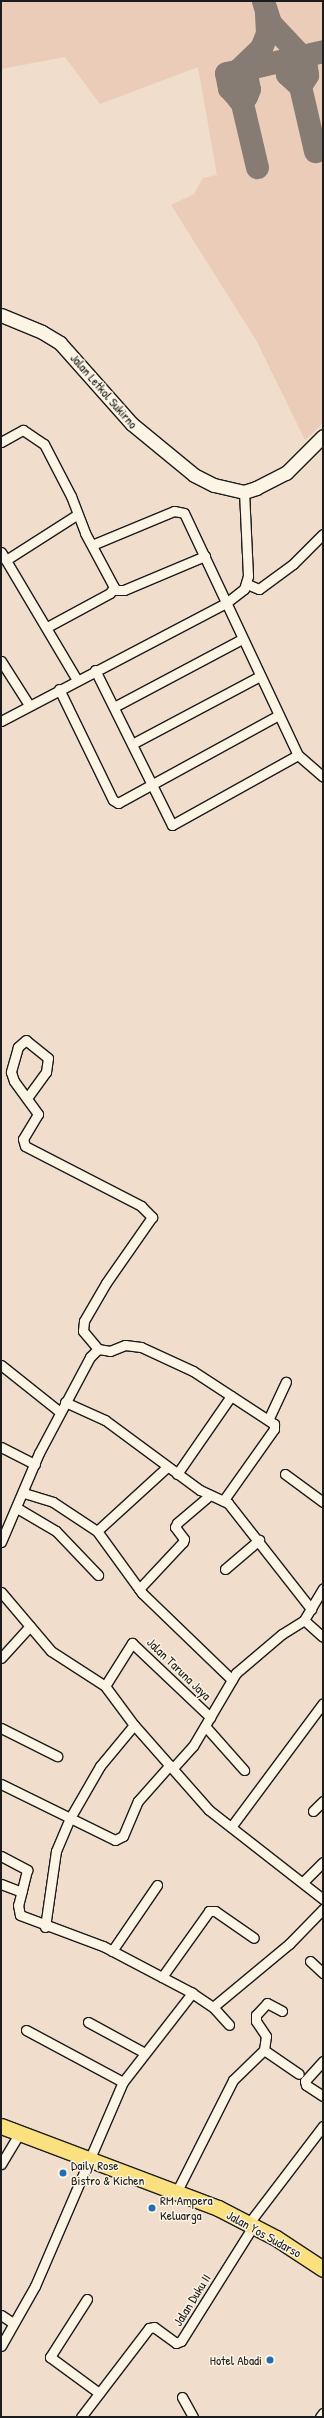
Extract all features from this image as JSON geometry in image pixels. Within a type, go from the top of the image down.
[{"type":"highway","name":"Jalan Yos Sudarso","points":[[1,2126],[88,2156],[177,2191],[251,2225],[323,2269]]},
{"type":"main road","name":"Jalan Letkol Sukirno","points":[[1,315],[42,332],[60,343],[132,424],[194,475],[229,490],[244,492]]},
{"type":"main road","points":[[244,492],[286,473],[323,436]]},
{"type":"street","points":[[1,442],[19,430],[38,438],[50,453],[92,545],[112,580],[114,590]]},
{"type":"street","points":[[1,721],[95,670],[226,603],[247,584],[244,492]]},
{"type":"street","points":[[92,545],[179,510],[187,516],[242,639],[298,755],[323,777]]},
{"type":"street","points":[[76,680],[47,627],[3,556],[78,514]]},
{"type":"street","points":[[247,584],[259,589],[293,564],[323,534]]},
{"type":"street","points":[[47,627],[114,590],[124,590],[205,556]]},
{"type":"street","points":[[114,708],[242,639]]},
{"type":"street","points":[[1,661],[29,705]]},
{"type":"street","points":[[95,670],[173,825],[298,755]]},
{"type":"street","points":[[132,744],[260,676]]},
{"type":"street","points":[[59,689],[115,803],[124,801],[279,715]]},
{"type":"street","points":[[27,1098],[46,1072],[48,1058],[26,1040],[18,1047],[12,1072],[14,1081],[38,1114],[23,1139],[25,1146],[141,1206],[152,1217],[106,1283],[84,1321],[83,1331],[98,1349],[110,1350],[125,1344],[141,1347],[192,1371],[269,1418],[274,1429],[223,1501]]},
{"type":"street","points":[[1,1542],[64,1402],[90,1357],[98,1349]]},
{"type":"street","points":[[1,1365],[60,1412]]},
{"type":"street","points":[[269,1418],[286,1382]]},
{"type":"street","points":[[177,1474],[231,1396]]},
{"type":"street","points":[[64,1402],[105,1420],[177,1474],[232,1507],[259,1540],[310,1609]]},
{"type":"street","points":[[1,1447],[35,1464]]},
{"type":"street","points":[[97,1531],[167,1467]]},
{"type":"street","points":[[285,1474],[323,1502]]},
{"type":"street","points":[[24,1493],[53,1502],[97,1531],[139,1589],[232,1680]]},
{"type":"street","points":[[139,1589],[183,1542],[184,1539],[175,1527],[177,1523],[210,1495]]},
{"type":"street","points":[[17,1508],[56,1531],[98,1575]]},
{"type":"street","points":[[225,1569],[259,1540]]},
{"type":"street","points":[[1,1784],[115,1840],[120,1839],[138,1801],[193,1746],[232,1680],[277,1638],[304,1620],[323,1588]]},
{"type":"street","points":[[1,1592],[51,1651],[105,1686],[134,1725],[209,1810],[323,1899]]},
{"type":"street","points":[[304,1620],[323,1637]]},
{"type":"street","points":[[1,1658],[30,1626]]},
{"type":"street","name":"Jalan Taruna Jaya","points":[[105,1686],[132,1643],[210,1718]]},
{"type":"street","points":[[231,1827],[323,1703]]},
{"type":"street","points":[[45,1927],[56,1851],[70,1818],[100,1766],[134,1725]]},
{"type":"street","points":[[205,1726],[244,1770]]},
{"type":"street","points":[[1,1728],[57,1756]]},
{"type":"street","points":[[313,1811],[323,1801]]},
{"type":"street","points":[[1,1856],[27,1870],[18,1912],[45,1927],[112,1951],[192,1993],[213,2007],[229,2025]]},
{"type":"street","points":[[303,1882],[323,1862]]},
{"type":"street","points":[[1,1884],[22,1892]]},
{"type":"street","points":[[112,1951],[157,1884]]},
{"type":"street","points":[[213,2007],[289,1944],[323,1908]]},
{"type":"street","points":[[162,1977],[201,1918],[209,1911],[215,1911],[254,1938]]},
{"type":"street","points":[[310,1961],[323,1973]]},
{"type":"street","points":[[1,2346],[35,2286],[88,2156],[123,2082],[143,2052],[192,1993]]},
{"type":"street","points":[[177,2191],[234,2080],[264,2050],[266,2036],[256,2021],[256,2015],[267,2003],[282,2011]]},
{"type":"street","points":[[88,2022],[143,2052]]},
{"type":"street","points":[[26,2030],[123,2082]]},
{"type":"street","points":[[264,2050],[300,2074]]},
{"type":"street","points":[[323,2061],[305,2081],[306,2085],[323,2096]]},
{"type":"street","points":[[251,2225],[323,2126]]},
{"type":"street","points":[[1,2164],[20,2132]]},
{"type":"street","name":"Jalan Duku II","points":[[81,2417],[148,2328],[154,2327],[176,2343],[181,2341],[251,2225]]},
{"type":"street","points":[[87,2299],[50,2357],[99,2394]]},
{"type":"street","points":[[1,2315],[13,2323]]},
{"type":"street","points":[[182,2397],[193,2417]]},
{"type":"street","points":[[320,2417],[323,2413]]},
{"type":"shaded area","points":[[1,1],[323,1],[323,423],[305,440],[256,340],[171,205],[194,194],[203,178],[217,175],[198,67],[100,104],[65,57],[1,69]]},
{"type":"taxiway","points":[[263,1],[270,23],[305,60],[307,75],[300,86],[287,74],[285,59]]},
{"type":"taxiway","points":[[239,69],[261,48],[267,33],[266,13]]},
{"type":"taxiway","points":[[245,69],[249,89],[246,96],[239,99],[229,88],[226,73],[323,51]]},
{"type":"taxiway","points":[[300,86],[315,151]]},
{"type":"taxiway","points":[[241,99],[257,167]]},
{"type":"place","name":"Daily Rose Bistro & Kichen","points":[[63,2173]]},
{"type":"place","name":"RM Ampera Keluarga","points":[[152,2208]]},
{"type":"place","name":"Hotel Abadi","points":[[270,2360]]}]
